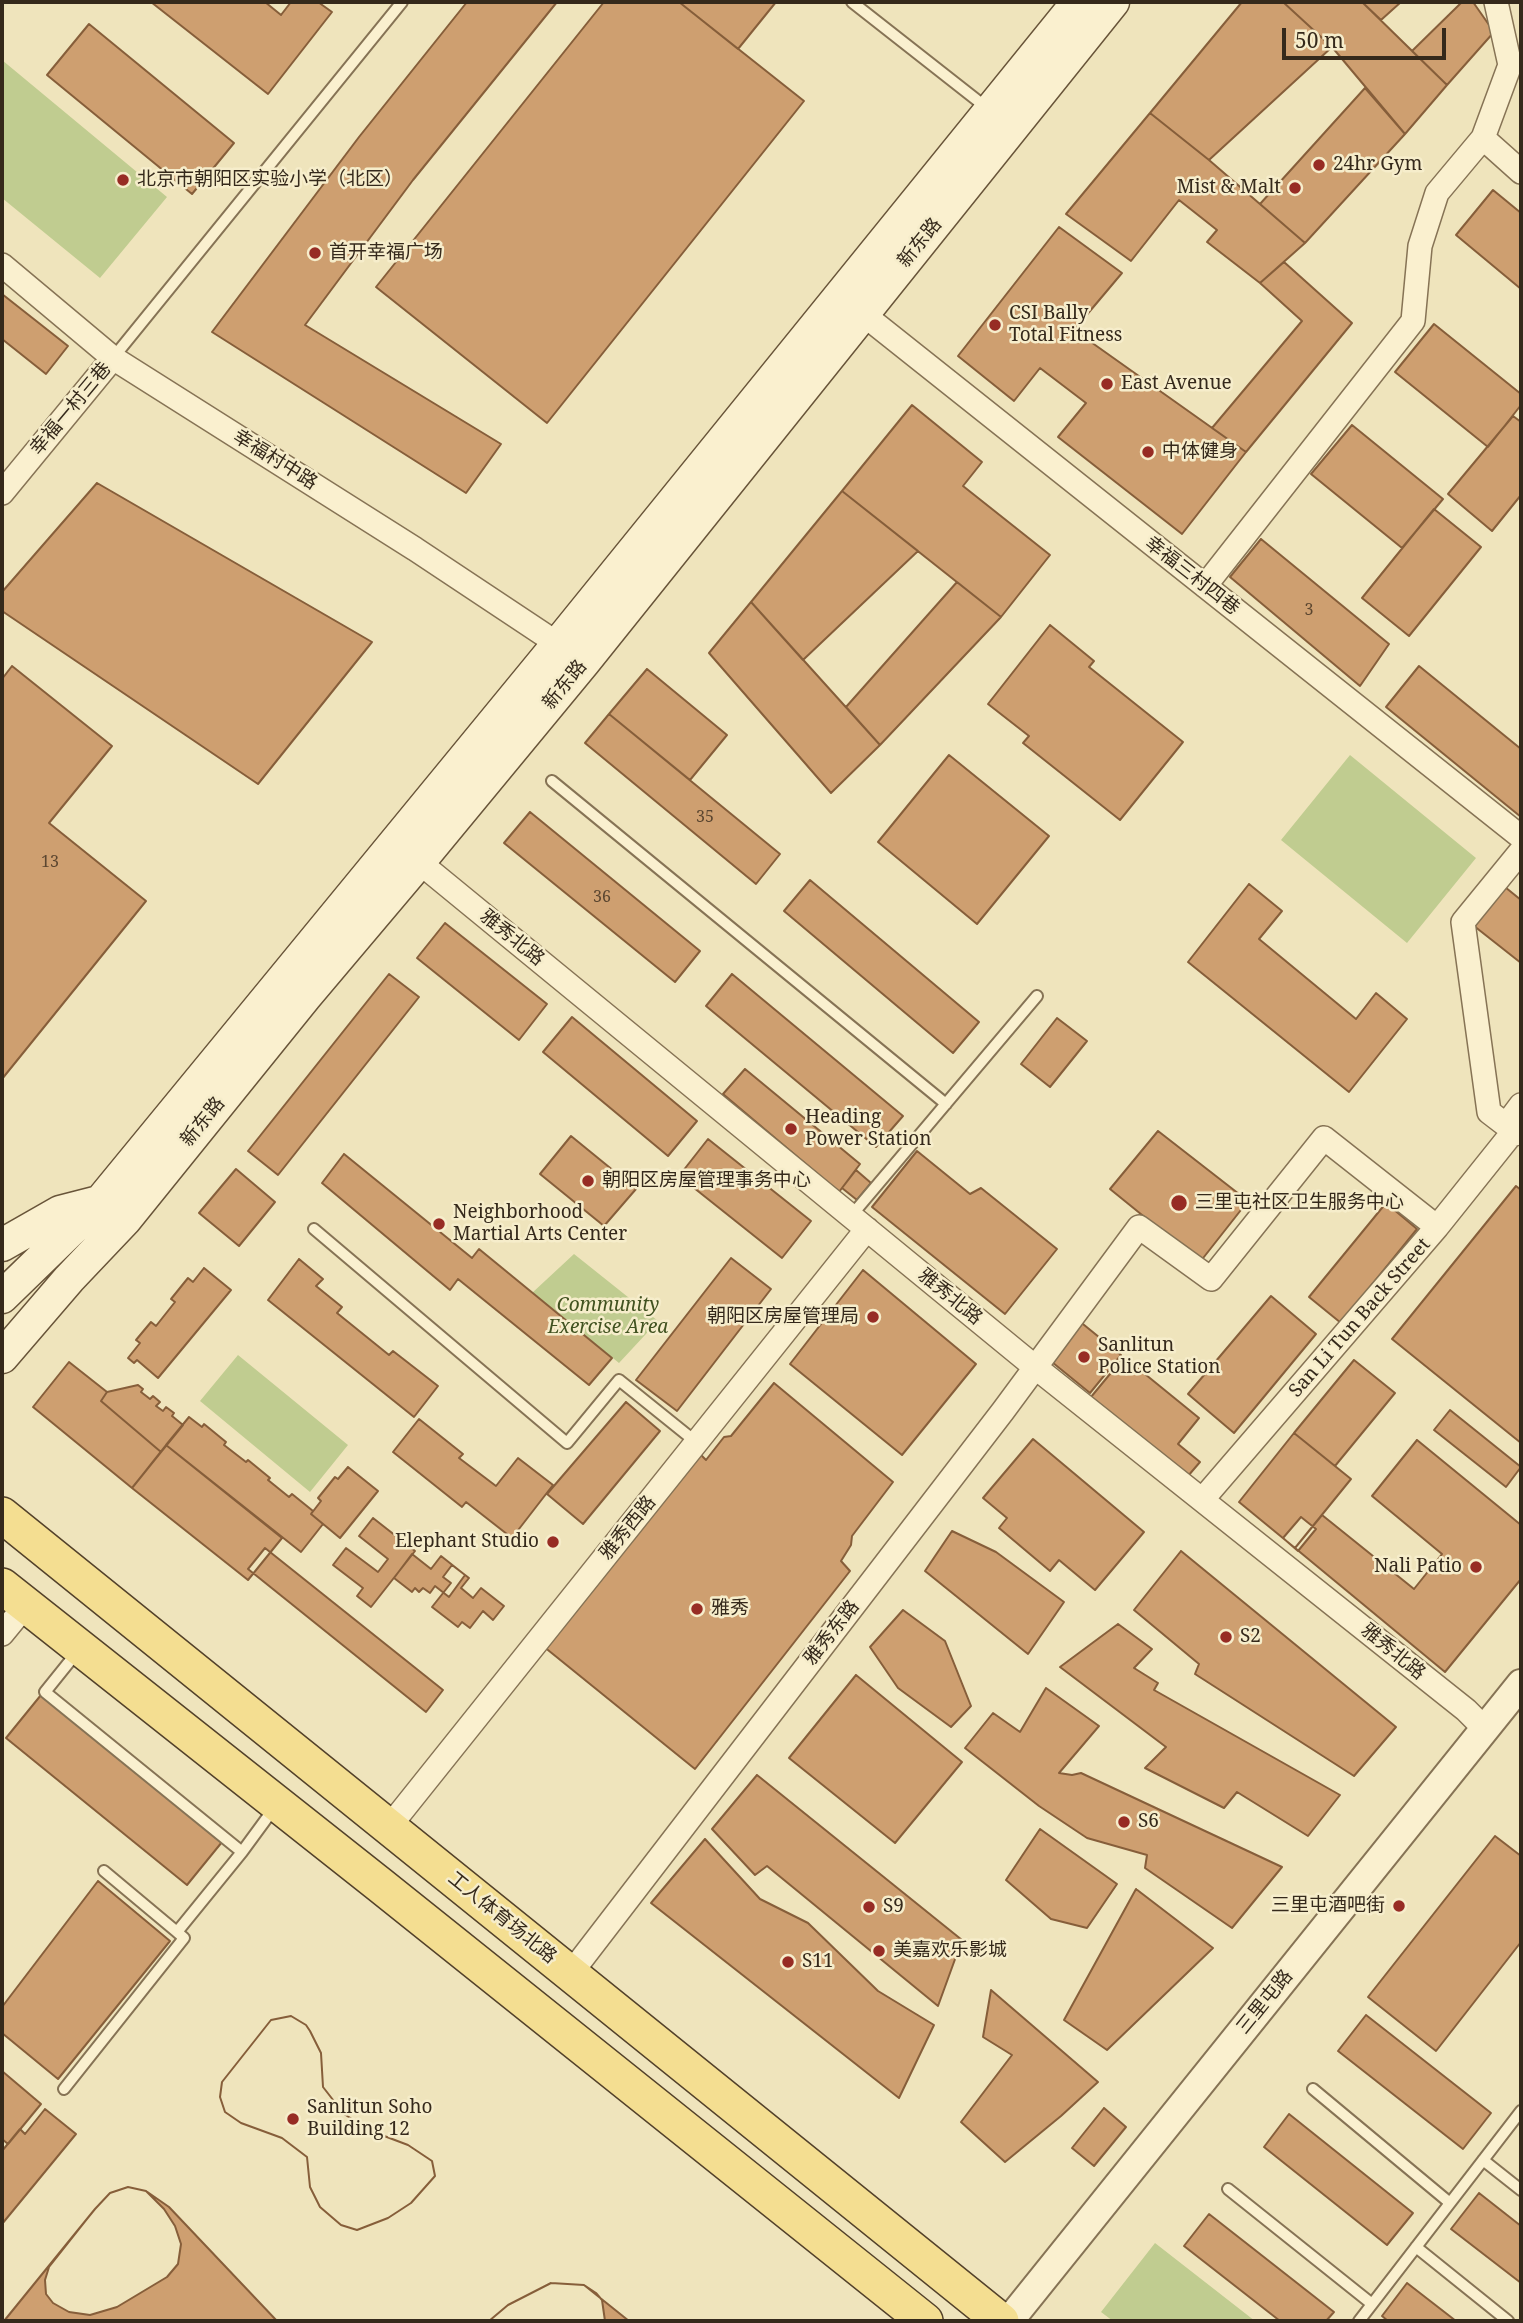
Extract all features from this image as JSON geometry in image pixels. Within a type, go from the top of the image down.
[{"type":"main road","name":"新东路","points":[[2,1297],[100,1202],[558,644],[1078,2]]},
{"type":"main road","name":"新东路","points":[[2,1357],[69,1279],[125,1220],[296,1008],[584,662],[1113,2]]},
{"type":"main road","points":[[2,1245],[60,1212],[100,1202]]},
{"type":"main road","name":"工人体育场北路","points":[[2,1515],[1001,2321]]},
{"type":"main road","points":[[13,1596],[925,2321]]},
{"type":"street","points":[[1205,586],[1413,321],[1420,246],[1437,193],[1483,138],[1510,65],[1496,2]]},
{"type":"street","points":[[1483,138],[1521,172]]},
{"type":"street","name":"幸福村中路","points":[[2,265],[113,358],[415,549],[558,644]]},
{"type":"street","name":"幸福三村四巷","points":[[863,314],[1521,837]]},
{"type":"street","name":"幸福一村三巷","points":[[2,493],[113,358]]},
{"type":"street","points":[[1521,851],[1463,922],[1489,1112],[1513,1132],[1521,1105]]},
{"type":"street","name":"雅秀北路","points":[[419,862],[1035,1367],[1466,1710],[1484,1728]]},
{"type":"street","name":"San Li Tun Back Street","points":[[1202,1500],[1437,1227],[1513,1132]]},
{"type":"street","name":"雅秀东路","points":[[571,1973],[1139,1227],[1211,1279],[1324,1138],[1437,1227]]},
{"type":"street","name":"雅秀西路","points":[[388,1826],[696,1442],[859,1223]]},
{"type":"street","points":[[2,1634],[13,1596]]},
{"type":"street","name":"三里屯路","points":[[1009,2321],[1521,1684]]},
{"type":"lane","points":[[113,358],[402,2]]},
{"type":"lane","points":[[852,2],[990,111]]},
{"type":"lane","points":[[552,781],[946,1104]]},
{"type":"lane","points":[[859,1223],[946,1104],[1037,996]]},
{"type":"lane","points":[[314,1229],[568,1443],[618,1380],[696,1442]]},
{"type":"lane","points":[[79,1649],[45,1692],[242,1852]]},
{"type":"lane","points":[[177,1932],[277,1804]]},
{"type":"lane","points":[[64,2090],[184,1938],[104,1871]]},
{"type":"lane","points":[[1312,2089],[1450,2203]]},
{"type":"lane","points":[[1359,2321],[1521,2111]]},
{"type":"lane","points":[[1483,2160],[1521,2190]]},
{"type":"lane","points":[[1227,2189],[1372,2304]]},
{"type":"lane","points":[[1416,2247],[1508,2321]]},
{"type":"green space","points":[[2,60],[167,197],[100,278],[2,198]]},
{"type":"green space","points":[[1350,755],[1476,858],[1407,943],[1281,840]]},
{"type":"green space","name":"Community Exercise Area","points":[[574,1254],[658,1321],[619,1363],[532,1293]]},
{"type":"green space","points":[[238,1355],[348,1445],[310,1492],[200,1401]]},
{"type":"green space","points":[[1155,2243],[1255,2321],[1113,2321],[1101,2312]]},
{"type":"building","points":[[151,2],[265,2],[281,15],[291,2],[318,2],[332,12],[268,94]]},
{"type":"building","name":"首开幸福广场","points":[[467,2],[557,2],[413,180],[305,325],[501,444],[466,493],[212,332],[359,137]]},
{"type":"building","points":[[604,2],[679,2],[804,101],[547,423],[376,287]]},
{"type":"building","points":[[679,2],[776,2],[738,49]]},
{"type":"building","points":[[1242,2],[1283,2],[1332,47],[1209,160],[1150,113]]},
{"type":"building","points":[[1283,2],[1362,2],[1447,85],[1405,134],[1332,47]]},
{"type":"building","points":[[1362,2],[1401,2],[1381,20]]},
{"type":"building","points":[[1462,2],[1473,2],[1494,32],[1447,85],[1412,51]]},
{"type":"building","points":[[89,24],[234,143],[192,194],[47,75]]},
{"type":"building","points":[[1365,88],[1405,134],[1305,243],[1260,204]]},
{"type":"building","points":[[1150,113],[1305,243],[1260,283],[1207,242],[1217,230],[1179,200],[1131,261],[1066,214]]},
{"type":"building","points":[[1493,190],[1521,213],[1521,289],[1456,235]]},
{"type":"building","name":"East Avenue","points":[[1059,227],[1122,273],[1074,330],[1246,452],[1182,534],[1058,437],[1086,403],[1040,368],[1014,401],[958,356]]},
{"type":"building","points":[[1284,262],[1352,323],[1246,452],[1212,428],[1302,321],[1260,283]]},
{"type":"building","points":[[2,294],[68,346],[46,374],[2,339]]},
{"type":"building","points":[[1434,324],[1521,394],[1521,405],[1488,447],[1395,372]]},
{"type":"building","points":[[912,405],[982,462],[963,486],[1050,555],[1001,617],[842,491]]},
{"type":"building","points":[[1513,416],[1521,422],[1521,495],[1492,531],[1448,494]]},
{"type":"building","points":[[1352,425],[1443,499],[1402,548],[1311,474]]},
{"type":"building","points":[[97,483],[372,642],[258,784],[2,611],[2,592]]},
{"type":"building","points":[[842,491],[918,551],[803,660],[751,602]]},
{"type":"building","points":[[1434,509],[1481,547],[1409,636],[1362,598]]},
{"type":"building","points":[[1261,539],[1389,644],[1360,686],[1230,577]]},
{"type":"building","points":[[957,582],[1001,617],[880,745],[846,707]]},
{"type":"building","points":[[751,602],[880,745],[831,793],[709,653]]},
{"type":"building","points":[[1050,625],[1094,661],[1089,667],[1183,742],[1120,820],[1023,743],[1029,736],[988,704]]},
{"type":"building","points":[[12,666],[112,746],[49,823],[146,901],[2,1079],[2,679]]},
{"type":"building","points":[[1419,666],[1521,749],[1521,817],[1386,707]]},
{"type":"building","points":[[647,669],[727,735],[690,780],[609,714]]},
{"type":"building","points":[[609,714],[780,854],[756,884],[585,743]]},
{"type":"building","points":[[949,755],[1049,836],[977,924],[878,842]]},
{"type":"building","points":[[530,812],[700,951],[675,982],[504,843]]},
{"type":"building","points":[[810,880],[979,1022],[953,1053],[784,911]]},
{"type":"building","points":[[1500,883],[1521,900],[1521,963],[1469,922]]},
{"type":"building","points":[[1249,884],[1282,911],[1259,939],[1356,1019],[1376,993],[1407,1019],[1349,1092],[1188,962]]},
{"type":"building","points":[[445,923],[547,1004],[519,1040],[417,958]]},
{"type":"building","points":[[389,974],[419,997],[278,1175],[248,1151]]},
{"type":"building","points":[[732,974],[903,1116],[876,1147],[706,1006]]},
{"type":"building","points":[[572,1017],[697,1121],[668,1156],[543,1052]]},
{"type":"building","points":[[1057,1018],[1087,1041],[1050,1087],[1021,1064]]},
{"type":"building","name":"Heading Power Station","points":[[745,1069],[860,1164],[839,1192],[723,1094]]},
{"type":"building","points":[[1158,1131],[1248,1201],[1200,1262],[1110,1189]]},
{"type":"building","name":"朝阳区房屋管理事务中心","points":[[571,1136],[636,1189],[604,1226],[540,1174]]},
{"type":"building","points":[[708,1139],[811,1221],[782,1258],[679,1176]]},
{"type":"building","points":[[917,1151],[970,1194],[981,1188],[1057,1249],[1005,1314],[872,1207]]},
{"type":"building","points":[[344,1154],[472,1258],[479,1249],[612,1358],[589,1385],[458,1279],[450,1290],[322,1183]]},
{"type":"building","points":[[236,1169],[275,1202],[239,1246],[199,1213]]},
{"type":"building","points":[[856,1170],[871,1183],[857,1200],[842,1188]]},
{"type":"building","points":[[1516,1186],[1521,1190],[1521,1443],[1392,1339]]},
{"type":"building","points":[[1386,1203],[1417,1229],[1341,1323],[1309,1297]]},
{"type":"building","points":[[731,1258],[771,1289],[677,1411],[636,1380]]},
{"type":"building","points":[[299,1259],[323,1279],[316,1286],[342,1307],[337,1313],[389,1355],[393,1351],[438,1386],[414,1417],[268,1300]]},
{"type":"building","points":[[204,1268],[231,1290],[158,1378],[137,1360],[134,1363],[128,1358],[140,1343],[136,1340],[151,1322],[156,1326],[175,1302],[171,1299],[188,1278],[193,1282]]},
{"type":"building","name":"朝阳区房屋管理局","points":[[863,1270],[976,1364],[902,1455],[790,1364]]},
{"type":"building","points":[[1271,1296],[1316,1334],[1234,1433],[1188,1394]]},
{"type":"building","name":"Sanlitun Police Station","points":[[1078,1320],[1121,1355],[1090,1393],[1047,1358]]},
{"type":"building","points":[[1124,1357],[1199,1418],[1178,1444],[1200,1462],[1188,1476],[1091,1397]]},
{"type":"building","points":[[1354,1360],[1395,1393],[1335,1466],[1294,1433]]},
{"type":"building","points":[[69,1362],[107,1392],[101,1401],[161,1452],[132,1488],[33,1407]]},
{"type":"building","name":"雅秀","points":[[774,1383],[893,1482],[852,1536],[851,1545],[841,1561],[850,1571],[695,1769],[543,1646],[699,1453],[706,1460],[724,1437],[731,1436]]},
{"type":"building","points":[[138,1385],[143,1389],[141,1392],[150,1399],[153,1396],[160,1402],[156,1406],[163,1411],[166,1407],[183,1425],[161,1452],[101,1401],[107,1392]]},
{"type":"building","points":[[626,1402],[660,1431],[583,1524],[547,1494]]},
{"type":"building","points":[[1450,1410],[1521,1467],[1506,1487],[1434,1430]]},
{"type":"building","points":[[189,1417],[202,1427],[204,1424],[226,1442],[224,1445],[246,1462],[248,1460],[289,1497],[292,1494],[313,1511],[311,1514],[323,1524],[301,1552],[166,1445]]},
{"type":"building","points":[[419,1419],[463,1454],[459,1458],[496,1486],[518,1458],[553,1485],[512,1538],[466,1502],[462,1507],[393,1452]]},
{"type":"building","points":[[1294,1433],[1351,1479],[1295,1548],[1239,1502]]},
{"type":"building","points":[[1033,1439],[1144,1532],[1095,1590],[1059,1560],[1050,1571],[999,1528],[1007,1518],[983,1498]]},
{"type":"building","name":"Nali Patio","points":[[1417,1440],[1521,1525],[1521,1579],[1445,1672],[1295,1548],[1322,1515],[1414,1589],[1442,1554],[1372,1496]]},
{"type":"building","points":[[166,1445],[282,1538],[248,1580],[132,1488]]},
{"type":"building","points":[[348,1467],[378,1491],[340,1538],[311,1514],[321,1501],[318,1498],[335,1477],[338,1479]]},
{"type":"building","points":[[1301,1517],[1316,1529],[1298,1551],[1283,1538]]},
{"type":"building","points":[[373,1518],[415,1551],[371,1607],[357,1596],[363,1588],[333,1565],[346,1548],[378,1572],[388,1559],[359,1536]]},
{"type":"building","points":[[952,1531],[996,1552],[1064,1602],[1028,1654],[925,1571]]},
{"type":"building","points":[[265,1548],[443,1690],[426,1712],[248,1569]]},
{"type":"building","name":"S2","points":[[1181,1551],[1396,1727],[1354,1776],[1195,1674],[1199,1664],[1134,1610]]},
{"type":"building","points":[[412,1554],[431,1569],[441,1556],[465,1575],[449,1597],[435,1586],[430,1593],[423,1588],[419,1592],[415,1588],[412,1592],[394,1578]]},
{"type":"building","points":[[452,1565],[469,1578],[461,1588],[473,1598],[481,1588],[504,1606],[493,1620],[483,1611],[470,1628],[462,1622],[458,1627],[432,1607],[451,1583],[443,1577]]},
{"type":"building","points":[[903,1610],[945,1641],[971,1706],[951,1727],[898,1688],[870,1647]]},
{"type":"building","points":[[1118,1624],[1152,1649],[1134,1668],[1158,1683],[1154,1690],[1340,1795],[1308,1836],[1237,1792],[1224,1808],[1145,1768],[1166,1747],[1060,1667]]},
{"type":"building","points":[[856,1675],[962,1762],[895,1843],[789,1758]]},
{"type":"building","name":"S6","points":[[1046,1688],[1099,1726],[1059,1773],[1081,1773],[1282,1867],[1232,1928],[1145,1868],[1147,1855],[1087,1838],[1039,1806],[965,1748],[993,1713],[1020,1732]]},
{"type":"building","points":[[41,1695],[222,1842],[187,1885],[6,1738]]},
{"type":"building","name":"S9","points":[[757,1775],[962,1940],[938,2006],[767,1866],[755,1875],[712,1829]]},
{"type":"building","points":[[1040,1829],[1117,1884],[1087,1928],[1051,1919],[1006,1880]]},
{"type":"building","points":[[1495,1836],[1521,1856],[1521,1942],[1436,2051],[1368,1997]]},
{"type":"building","name":"S11","points":[[705,1839],[760,1899],[808,1923],[878,1991],[934,2025],[899,2098],[651,1903]]},
{"type":"building","points":[[98,1881],[170,1941],[58,2079],[2,2033],[2,2007]]},
{"type":"building","points":[[1136,1889],[1213,1948],[1107,2050],[1064,2020]]},
{"type":"building","points":[[991,1990],[1098,2082],[1005,2162],[961,2122],[1012,2055],[983,2037]]},
{"type":"building","points":[[1366,2015],[1491,2113],[1463,2149],[1338,2051]]},
{"type":"building","name":"Sanlitun Soho Building 12","points":[[291,2016],[306,2025],[310,2031],[321,2053],[323,2087],[344,2114],[371,2131],[408,2145],[432,2161],[435,2176],[411,2203],[388,2218],[357,2230],[341,2225],[320,2207],[310,2187],[307,2157],[282,2138],[241,2123],[225,2112],[220,2097],[222,2082],[271,2020]]},
{"type":"building","name":"Sanlitun Soho Building 12","points":[[291,2016],[306,2025],[310,2031],[321,2053],[323,2087],[344,2114],[371,2131],[408,2145],[432,2161],[435,2176],[411,2203],[388,2218],[357,2230],[341,2225],[320,2207],[310,2187],[307,2157],[282,2138],[241,2123],[225,2112],[220,2097],[222,2082],[271,2020]]},
{"type":"building","points":[[2,2071],[41,2104],[8,2144],[2,2139]]},
{"type":"building","points":[[1104,2108],[1126,2127],[1094,2166],[1072,2148]]},
{"type":"building","points":[[45,2109],[76,2134],[2,2224],[2,2151],[20,2129],[25,2134]]},
{"type":"building","points":[[1289,2114],[1413,2213],[1387,2245],[1264,2147]]},
{"type":"building","points":[[128,2187],[146,2191],[164,2209],[175,2226],[181,2244],[178,2264],[167,2277],[117,2307],[90,2315],[69,2312],[53,2303],[46,2294],[45,2280],[49,2267],[110,2193]]},
{"type":"building","points":[[128,2187],[146,2191],[169,2207],[277,2321],[4,2321],[95,2209],[110,2193]]},
{"type":"building","points":[[1479,2193],[1521,2226],[1521,2283],[1451,2229]]},
{"type":"building","points":[[1209,2214],[1334,2312],[1326,2321],[1280,2321],[1184,2246]]},
{"type":"building","points":[[551,2283],[584,2285],[596,2293],[602,2300],[605,2321],[489,2321],[508,2305]]},
{"type":"building","points":[[551,2283],[584,2285],[629,2321],[489,2321],[508,2305]]},
{"type":"building","points":[[1407,2283],[1456,2321],[1388,2321],[1382,2316]]},
{"type":"place","name":"24hr Gym","points":[[1319,165]]},
{"type":"place","name":"北京市朝阳区实验小学（北区）","points":[[123,180]]},
{"type":"place","name":"Mist & Malt","points":[[1295,188]]},
{"type":"place","name":"首开幸福广场","points":[[315,253]]},
{"type":"place","name":"CSI Bally Total Fitness","points":[[995,325]]},
{"type":"place","name":"East Avenue","points":[[1107,384]]},
{"type":"place","name":"中体健身","points":[[1148,452]]},
{"type":"place","name":"Heading Power Station","points":[[791,1129]]},
{"type":"place","name":"朝阳区房屋管理事务中心","points":[[588,1181]]},
{"type":"place","name":"三里屯社区卫生服务中心","points":[[1179,1203]]},
{"type":"place","name":"Neighborhood Martial Arts Center","points":[[439,1224]]},
{"type":"place","name":"朝阳区房屋管理局","points":[[873,1317]]},
{"type":"place","name":"Sanlitun Police Station","points":[[1084,1357]]},
{"type":"place","name":"Elephant Studio","points":[[553,1542]]},
{"type":"place","name":"Nali Patio","points":[[1476,1567]]},
{"type":"place","name":"雅秀","points":[[697,1609]]},
{"type":"place","name":"S2","points":[[1226,1637]]},
{"type":"place","name":"S6","points":[[1124,1822]]},
{"type":"place","name":"三里屯酒吧街","points":[[1399,1906]]},
{"type":"place","name":"S9","points":[[869,1907]]},
{"type":"place","name":"美嘉欢乐影城","points":[[879,1951]]},
{"type":"place","name":"S11","points":[[788,1962]]},
{"type":"place","name":"Sanlitun Soho Building 12","points":[[293,2119]]}]
